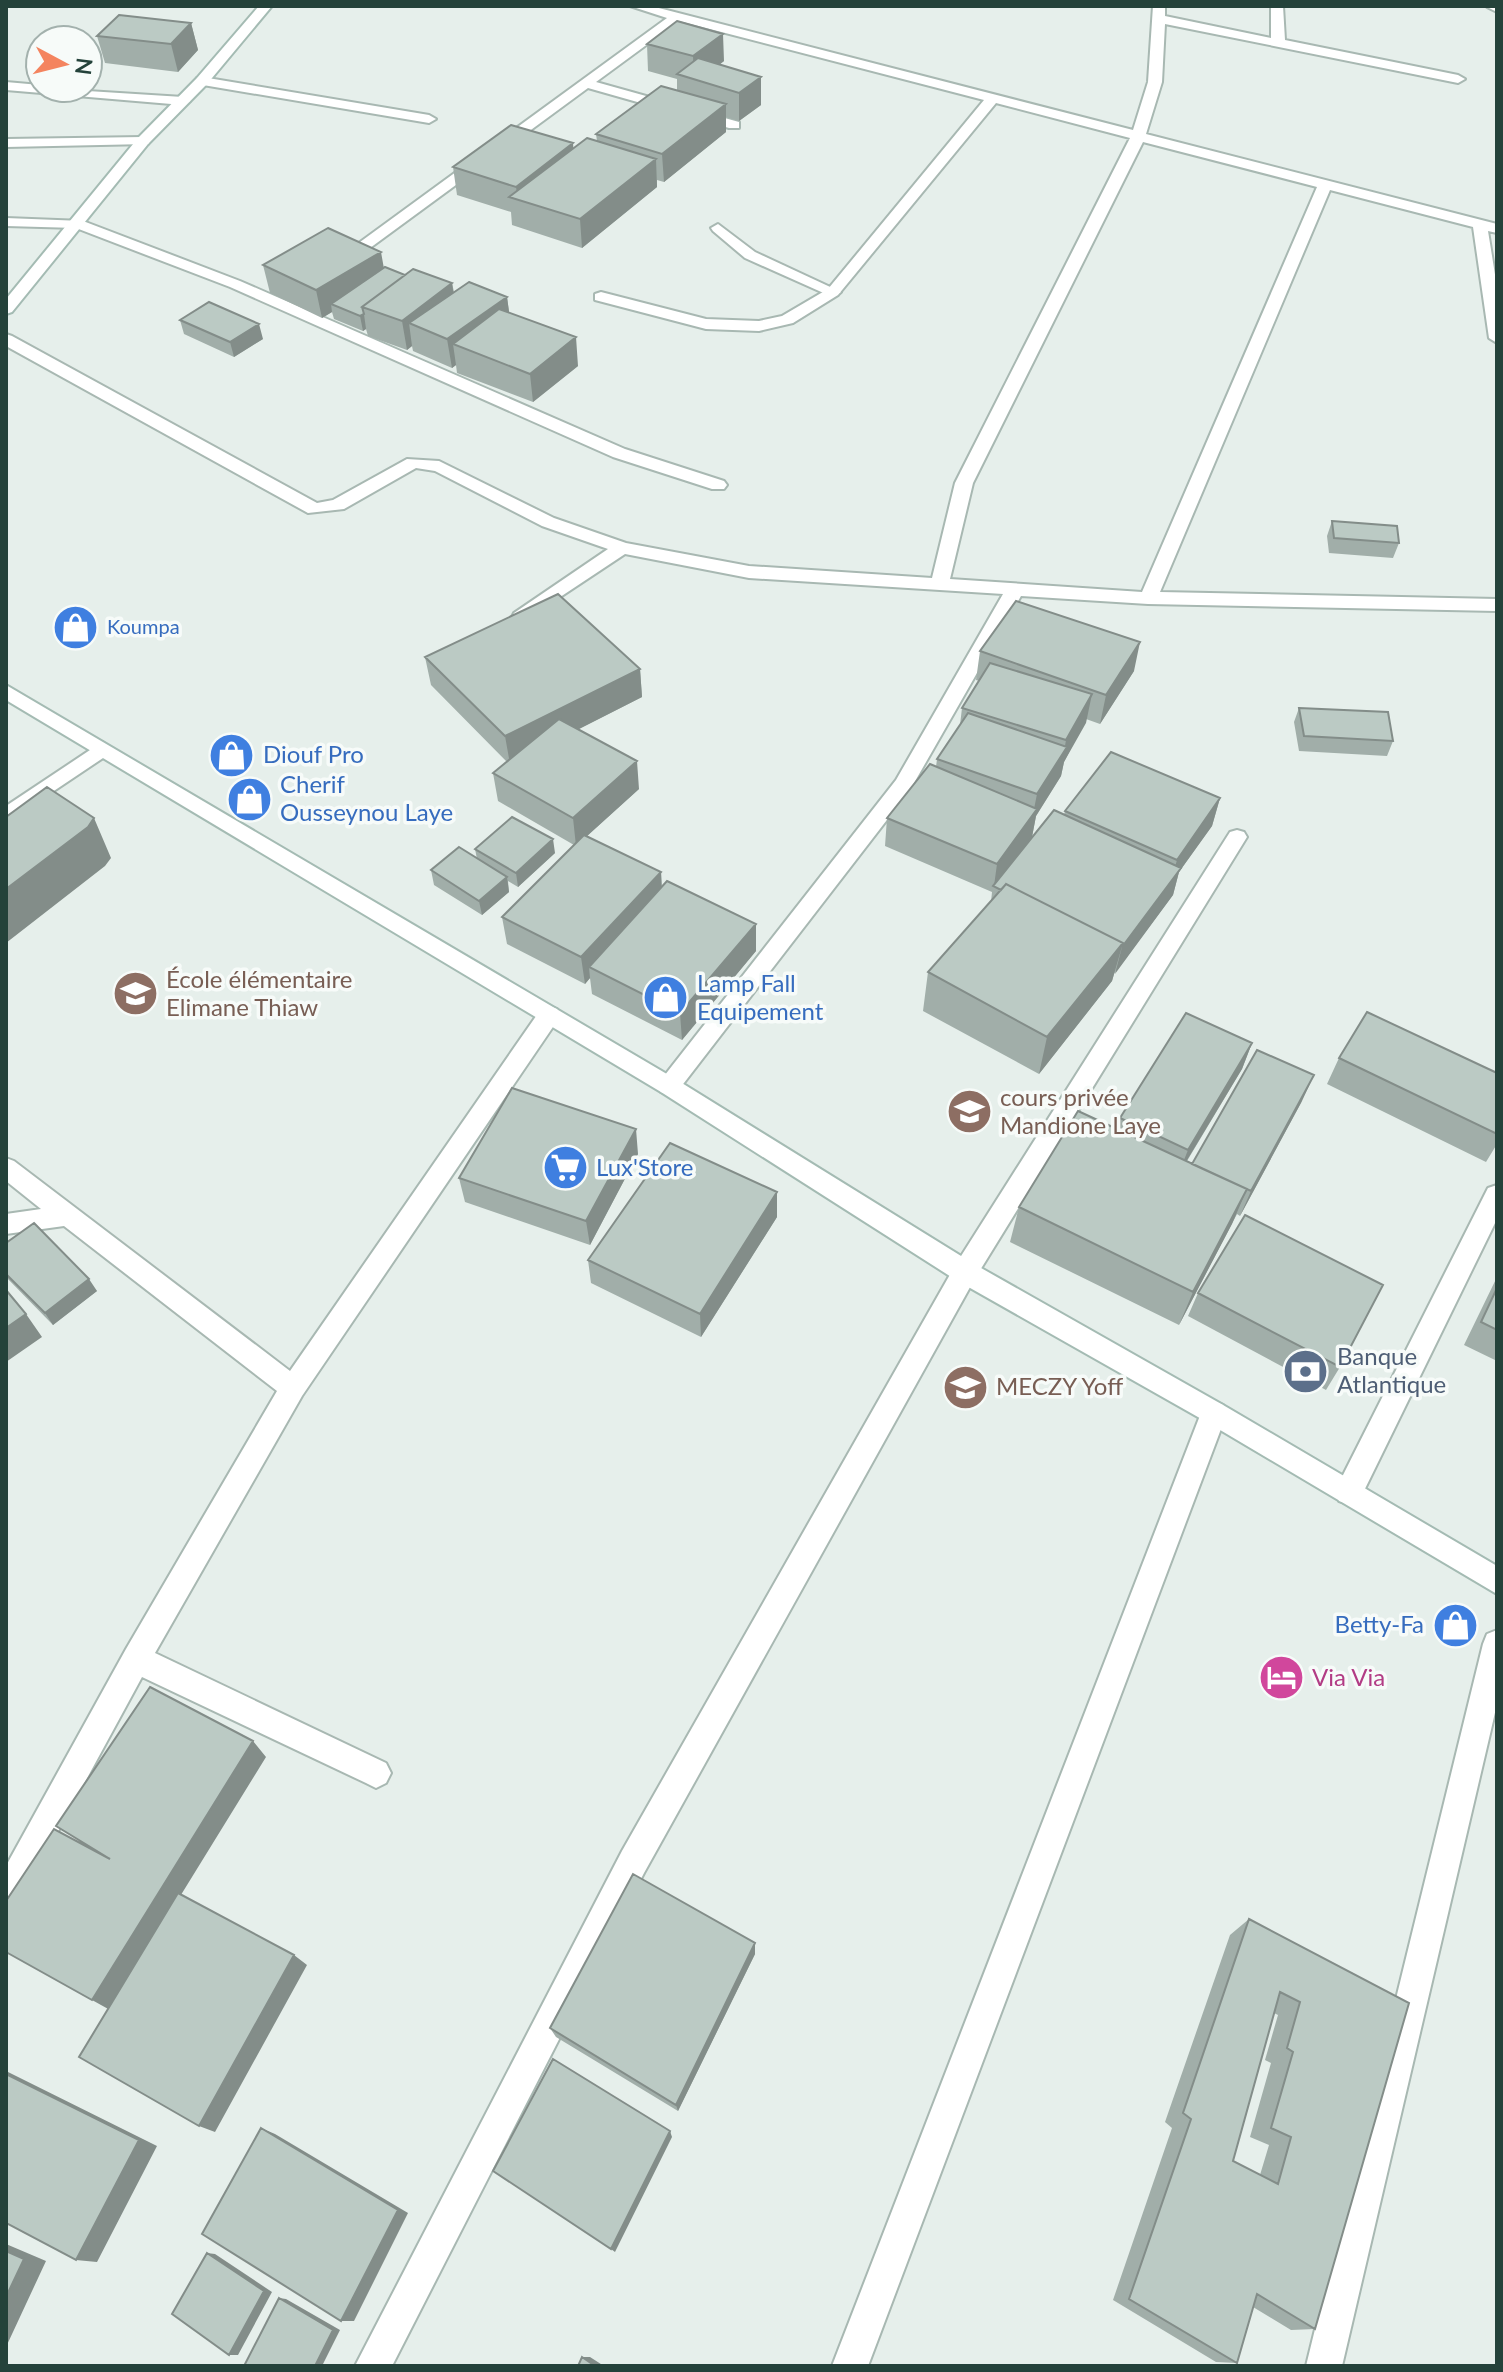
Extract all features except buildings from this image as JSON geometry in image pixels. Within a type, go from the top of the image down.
[{"type":"street","points":[[7,307],[143,141],[202,81],[266,6]]},
{"type":"street","points":[[636,6],[1497,229]]},
{"type":"street","points":[[1277,6],[1278,43]]},
{"type":"street","points":[[940,582],[964,483],[1138,137],[1155,82],[1159,12],[1278,43],[1458,79]]},
{"type":"street","points":[[350,256],[676,17]]},
{"type":"street","points":[[202,81],[429,119]]},
{"type":"street","points":[[586,83],[734,125]]},
{"type":"street","points":[[6,86],[183,101]]},
{"type":"street","points":[[601,297],[706,324],[759,326],[787,320],[833,292],[992,99]]},
{"type":"street","points":[[6,143],[143,141]]},
{"type":"street","points":[[1148,598],[1325,186]]},
{"type":"street","points":[[6,222],[78,224],[235,284],[619,453],[718,485]]},
{"type":"street","points":[[1480,225],[1497,338]]},
{"type":"street","points":[[718,228],[750,255],[833,292]]},
{"type":"street","points":[[6,339],[306,507],[320,510],[338,505],[413,463],[425,462],[439,466],[548,522],[622,548],[749,572],[940,582],[1148,598],[1497,605]]},
{"type":"street","points":[[500,632],[622,548]]},
{"type":"street","points":[[669,1086],[903,785],[1015,590]]},
{"type":"street","points":[[6,691],[669,1086],[965,1272],[1214,1413],[1497,1581]]},
{"type":"street","points":[[6,816],[102,749]]},
{"type":"street","points":[[373,2366],[633,1862],[965,1272],[1237,837]]},
{"type":"street","points":[[6,1896],[136,1659],[293,1388],[549,1015]]},
{"type":"street","points":[[6,1168],[293,1388]]},
{"type":"street","points":[[1349,1492],[1497,1195]]},
{"type":"street","points":[[6,1224],[69,1215]]},
{"type":"street","points":[[850,2366],[1214,1413]]},
{"type":"street","points":[[1324,2366],[1497,1644]]},
{"type":"street","points":[[136,1659],[376,1773]]},
{"type":"place","name":"Koumpa","points":[[76,627]]},
{"type":"place","name":"Diouf Pro","points":[[232,755]]},
{"type":"place","name":"Cherif Ousseynou Laye","points":[[249,799]]},
{"type":"place","name":"École élémentaire Elimane Thiaw","points":[[135,994]]},
{"type":"place","name":"Lamp Fall Equipement","points":[[666,998]]},
{"type":"place","name":"cours privée Mandione Laye","points":[[969,1112]]},
{"type":"place","name":"Lux'Store","points":[[565,1168]]},
{"type":"place","name":"Banque Atlantique","points":[[1306,1371]]},
{"type":"place","name":"MECZY Yoff","points":[[965,1387]]},
{"type":"place","name":"Betty-Fa","points":[[1455,1625]]},
{"type":"place","name":"Via Via","points":[[1281,1678]]}]
